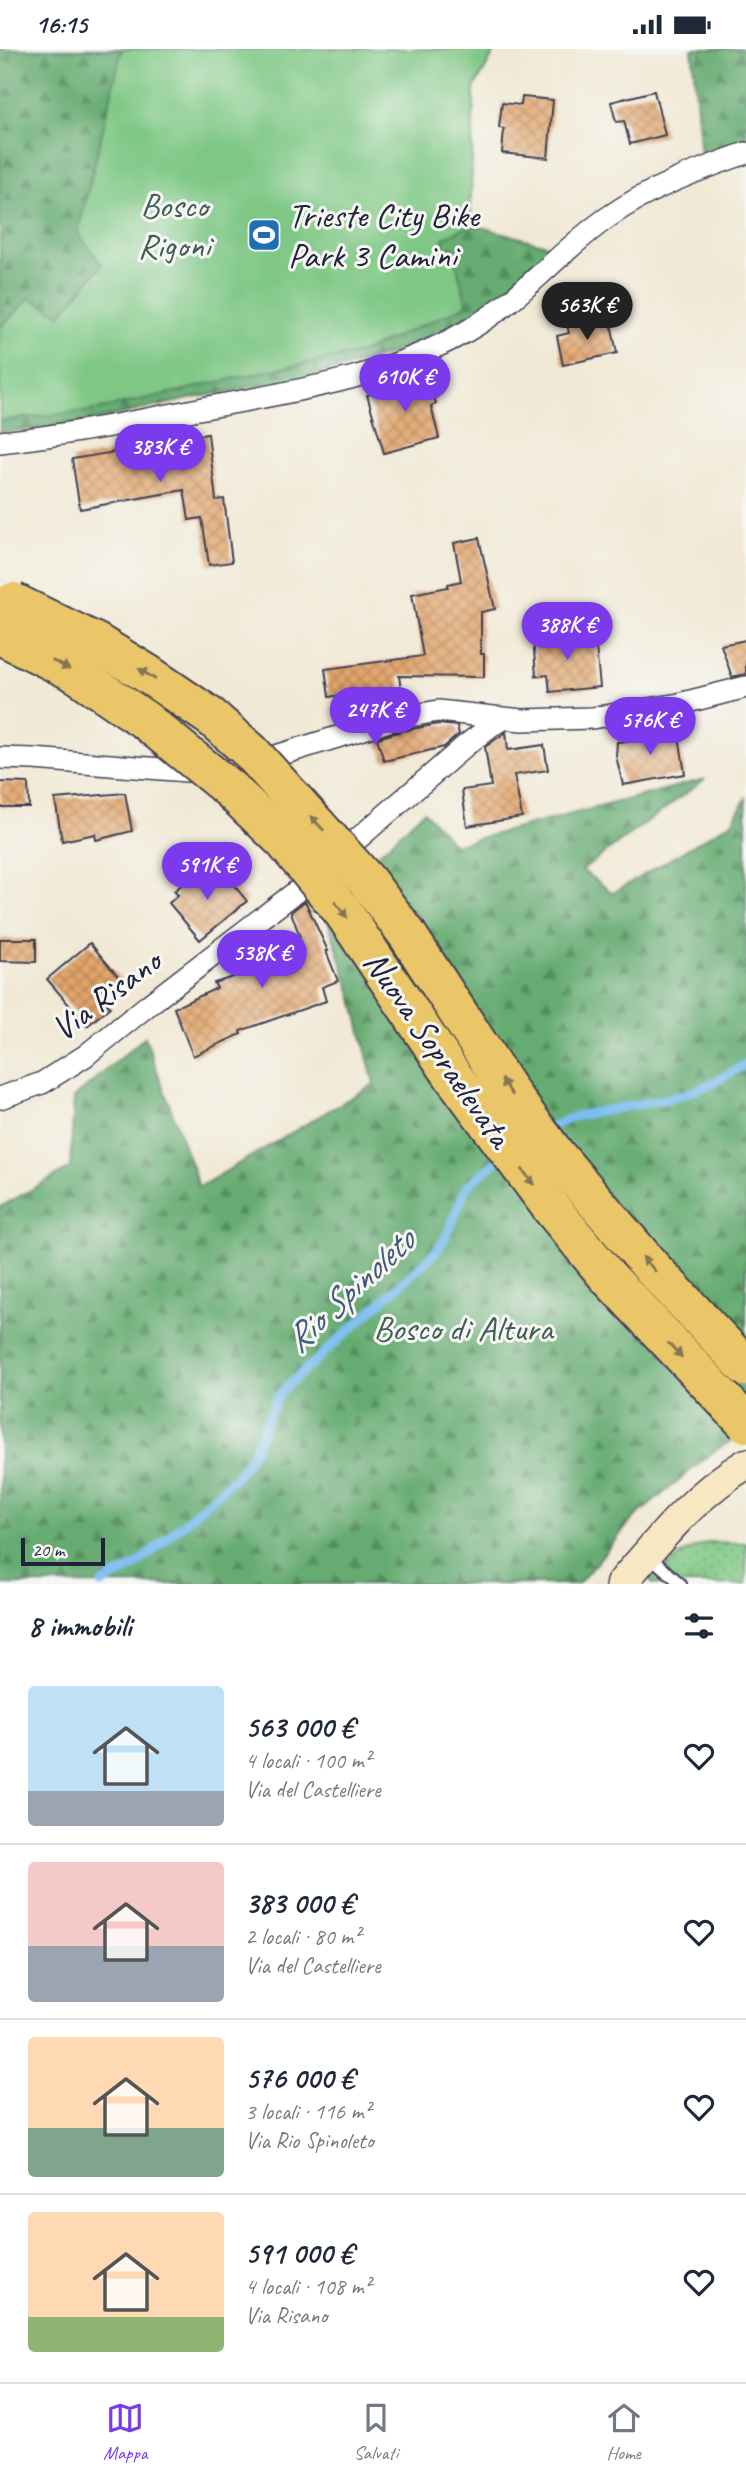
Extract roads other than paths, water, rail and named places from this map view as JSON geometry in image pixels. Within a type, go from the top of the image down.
[{"type":"highway","name":"Nuova Sopraelevata","points":[[6,619],[95,642],[211,717],[251,752],[367,881],[407,934],[512,1095],[556,1155],[653,1269],[746,1367]]},
{"type":"highway","name":"Nuova Sopraelevata","points":[[6,619],[76,673],[146,721],[232,791],[284,841],[343,912],[453,1076],[552,1209],[608,1277],[746,1423]]},
{"type":"street","points":[[0,442],[100,429],[317,388],[398,364],[465,332],[500,310],[596,226],[643,195],[746,153]]},
{"type":"street","points":[[0,758],[187,771],[227,771],[399,718],[438,711],[504,719],[555,721],[679,704],[746,687]]},
{"type":"street","name":"Via Risano","points":[[0,1098],[42,1083],[86,1056],[301,888],[465,746],[504,719]]},
{"type":"street","points":[[621,1584],[685,1510],[746,1464]]},
{"type":"lane","points":[[647,1554],[681,1584]]},
{"type":"waterway","name":"Rio Spinoleto","points":[[546,1129],[575,1116],[685,1094],[709,1085],[746,1064]]},
{"type":"waterway","name":"Rio Spinoleto","points":[[102,1584],[137,1565],[239,1474],[284,1389],[429,1259],[450,1228],[466,1187],[502,1157]]},
{"type":"place","name":"Trieste City Bike Park 3 Camini","points":[[264,235]]},
{"type":"park label","name":"Bosco Rigoni","points":[[174,225]]},
{"type":"park label","name":"Bosco di Altura","points":[[463,1328]]}]
